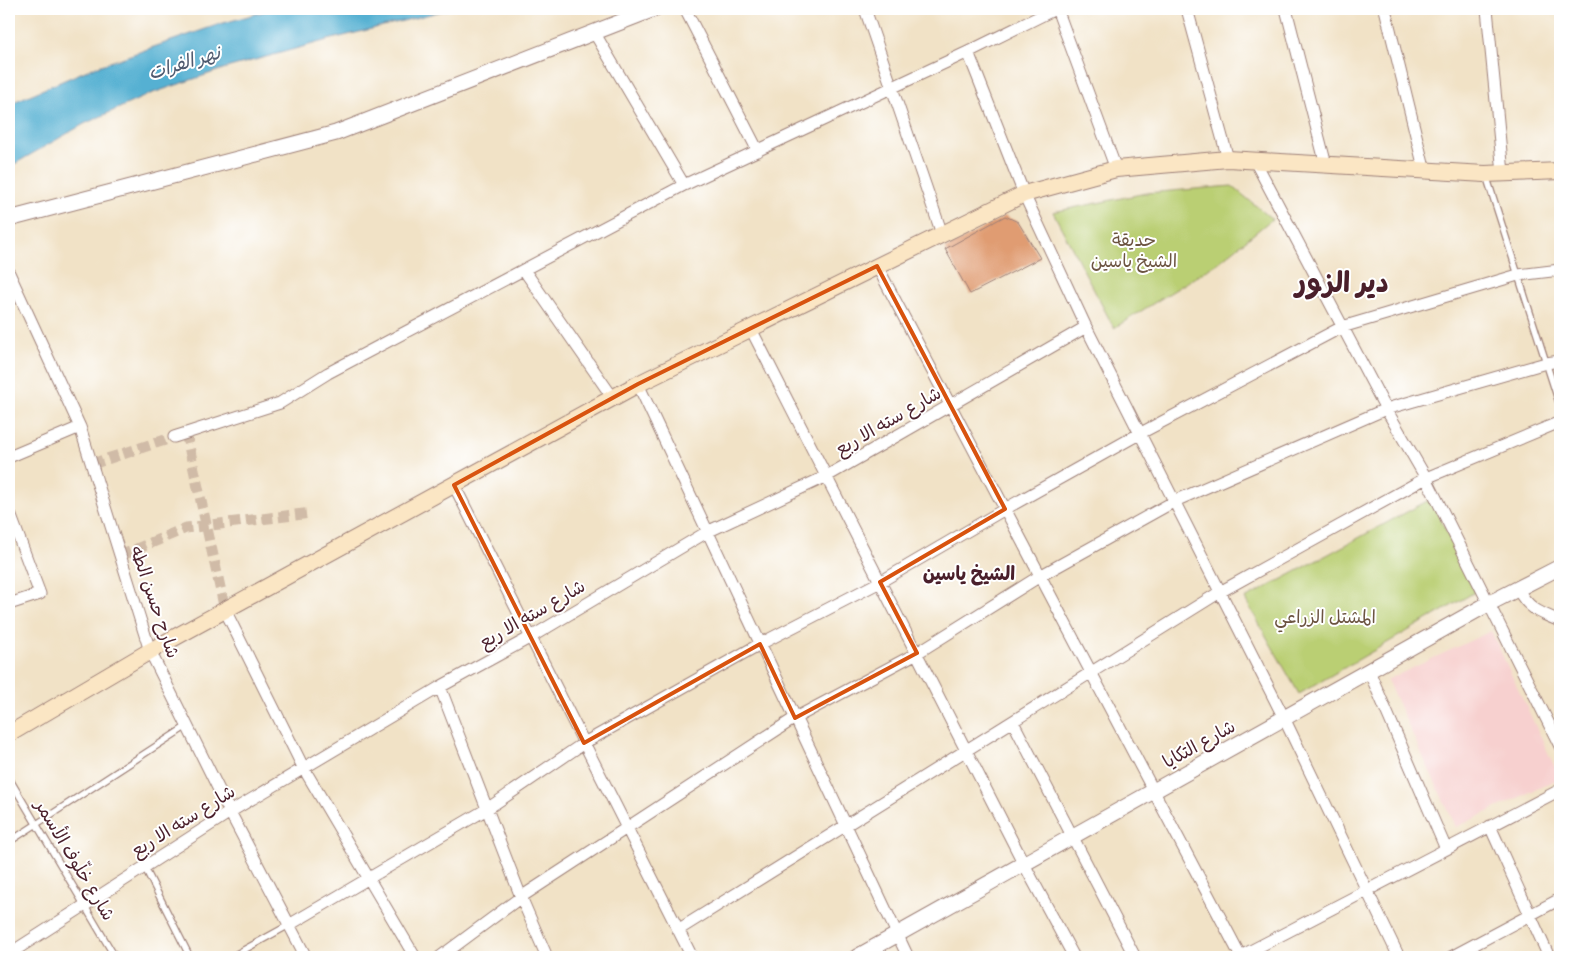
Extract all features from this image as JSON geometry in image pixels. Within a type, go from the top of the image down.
[{"type":"main road","points":[[9,734],[150,651],[638,384],[1024,194],[1116,169],[1228,159],[1426,172],[1485,174],[1560,171]]},
{"type":"street","points":[[9,219],[336,133],[654,9]]},
{"type":"street","points":[[685,9],[758,151]]},
{"type":"street","points":[[865,9],[942,234]]},
{"type":"street","points":[[174,437],[280,403],[328,373],[684,186],[1056,9],[1116,169]]},
{"type":"street","points":[[1187,9],[1228,159]]},
{"type":"street","points":[[1286,9],[1326,166]]},
{"type":"street","points":[[1385,9],[1426,172]]},
{"type":"street","points":[[1487,9],[1503,173]]},
{"type":"street","points":[[594,32],[684,186]]},
{"type":"street","points":[[968,52],[1024,194],[1086,327],[1284,718],[1399,957]]},
{"type":"street","points":[[1255,161],[1386,409],[1426,478],[1560,746]]},
{"type":"street","points":[[877,266],[1241,957],[1560,790]]},
{"type":"street","points":[[524,270],[613,398]]},
{"type":"street","points":[[290,925],[487,809],[584,743],[760,644],[880,582],[1139,434],[1342,327],[1518,275],[1560,270]]},
{"type":"street","name":"شارح حسن الطه","points":[[9,273],[80,428],[150,651],[230,812],[306,957]]},
{"type":"street","name":"شارع سته الا ربع","points":[[9,954],[230,812],[440,687],[531,637],[707,532],[826,476],[1086,327]]},
{"type":"street","points":[[751,329],[1024,864],[1074,957]]},
{"type":"street","points":[[440,957],[521,897],[795,718],[917,653],[1040,576],[1175,501],[1386,409],[1546,363],[1560,361]]},
{"type":"street","points":[[638,384],[908,957]]},
{"type":"street","points":[[678,930],[1220,592],[1426,478],[1560,422]]},
{"type":"street","points":[[9,457],[80,428]]},
{"type":"street","points":[[454,485],[692,957]]},
{"type":"street","points":[[9,511],[40,594],[9,604]]},
{"type":"street","name":"شارع التكايا","points":[[857,957],[1488,604],[1560,567]]},
{"type":"street","points":[[1518,589],[1530,607],[1560,621]]},
{"type":"street","points":[[225,610],[303,767],[415,957]]},
{"type":"street","points":[[1369,671],[1446,849]]},
{"type":"street","points":[[440,687],[546,957]]},
{"type":"street","points":[[1013,722],[1135,957]]},
{"type":"street","points":[[1490,826],[1549,957]]},
{"type":"street","points":[[1450,957],[1560,899]]},
{"type":"lane","points":[[1485,174],[1560,406]]},
{"type":"lane","points":[[9,842],[187,726]]},
{"type":"lane","name":"شارع خلّوف الأسمر","points":[[9,778],[115,957]]},
{"type":"lane","points":[[144,866],[190,957]]},
{"type":"lane","points":[[231,957],[290,925]]},
{"type":"highlighted area","points":[[877,266],[1005,509],[880,582],[917,653],[795,718],[760,644],[584,743],[454,485],[638,384]]},
{"type":"shaded area","points":[[1491,631],[1560,778],[1456,827],[1387,680]]},
{"type":"green space","name":"حديقة الشيخ ياسين","points":[[1232,186],[1272,219],[1218,263],[1114,328],[1053,212],[1146,193]]},
{"type":"green space","name":"المشتل الزراعي","points":[[1431,499],[1475,592],[1299,694],[1245,599]]},
{"type":"water","name":"نهر الفرات","points":[[273,9],[450,9],[226,68],[150,94],[84,124],[9,167],[9,104],[90,69],[220,24]]},
{"type":"building","points":[[1005,216],[1018,222],[1040,258],[970,294],[945,249]]},
{"type":"tunnel","points":[[186,433],[225,610]]},
{"type":"tunnel","points":[[92,464],[174,437]]},
{"type":"tunnel","points":[[120,556],[186,528],[311,513]]},
{"type":"district","name":"دير الزور","points":[[1342,282]]},
{"type":"district","name":"الشيخ ياسين","points":[[969,573]]}]
